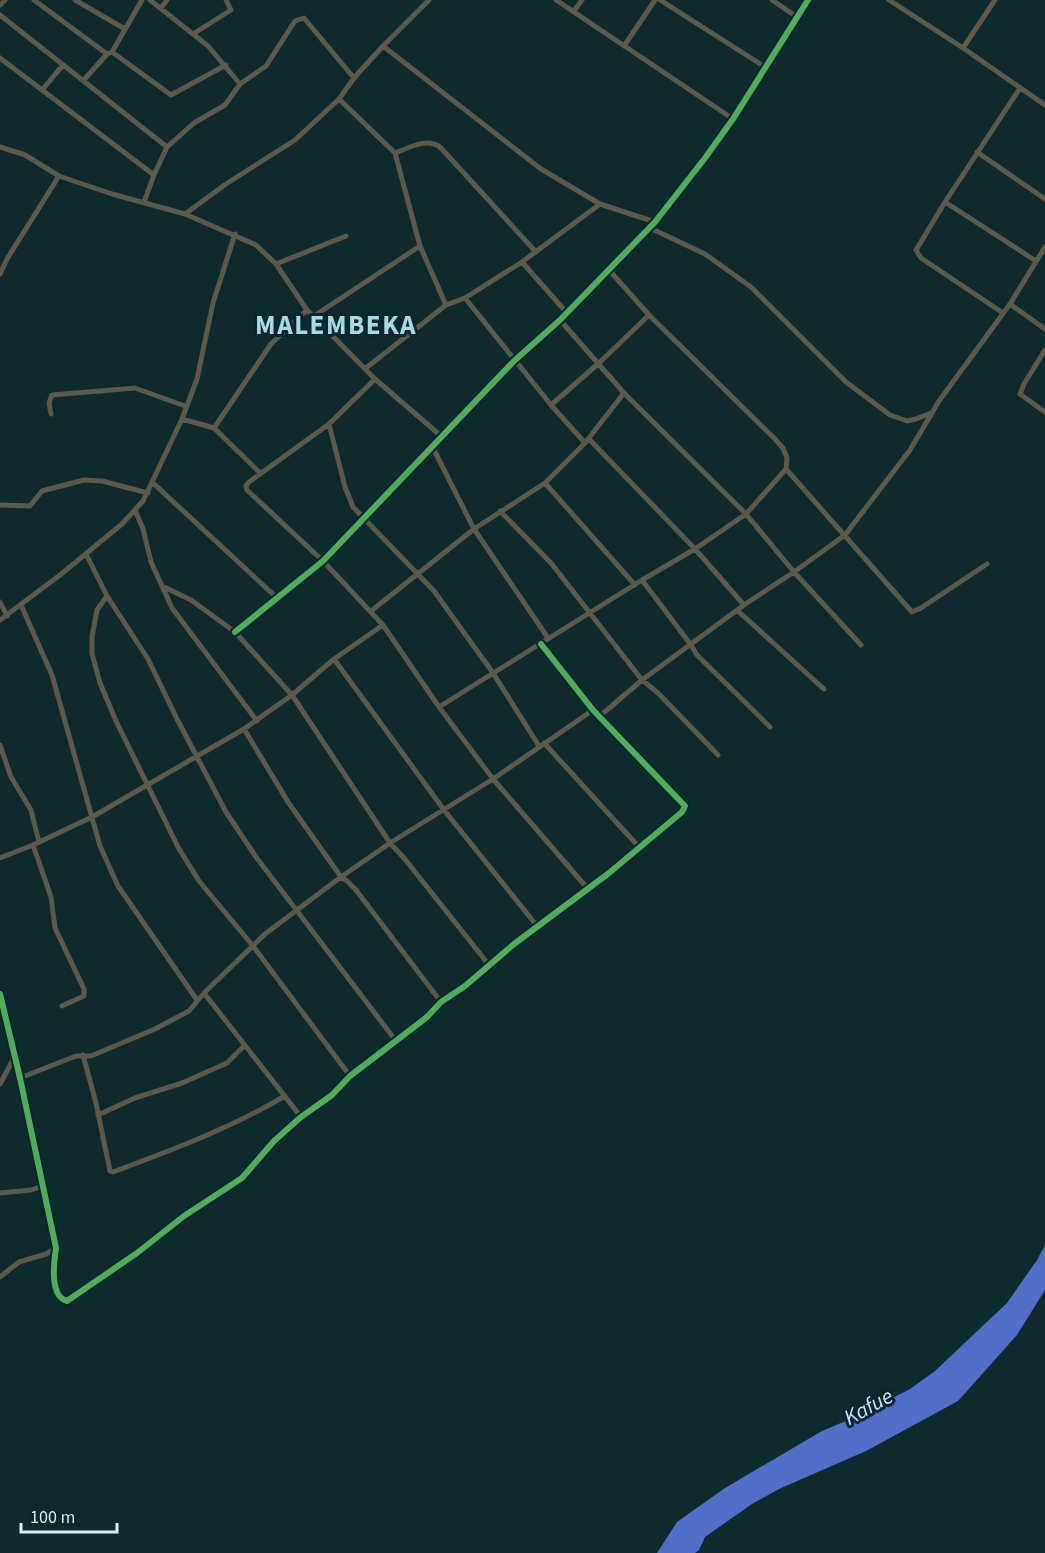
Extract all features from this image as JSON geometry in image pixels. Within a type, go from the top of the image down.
[{"type":"street","points":[[0,5],[4,0]]},
{"type":"street","points":[[34,0],[171,95],[226,65]]},
{"type":"street","points":[[75,0],[125,29]]},
{"type":"street","points":[[83,81],[110,53],[142,0]]},
{"type":"street","points":[[150,0],[193,34],[226,65],[240,84]]},
{"type":"street","points":[[160,8],[167,0]]},
{"type":"street","points":[[193,34],[231,10],[226,0]]},
{"type":"street","points":[[185,214],[226,184],[295,140],[339,99],[354,78],[383,46],[429,0]]},
{"type":"street","points":[[556,0],[733,119]]},
{"type":"street","points":[[574,12],[582,0]]},
{"type":"street","points":[[624,46],[655,0]]},
{"type":"street","points":[[660,0],[765,67]]},
{"type":"street","points":[[772,0],[797,17]]},
{"type":"street","points":[[235,632],[323,561],[514,361],[560,320],[650,228],[733,119],[808,0]]},
{"type":"street","points":[[889,0],[1045,105]]},
{"type":"street","points":[[963,48],[995,0]]},
{"type":"street","points":[[0,15],[167,147]]},
{"type":"street","points":[[144,202],[167,147],[194,123],[225,105],[240,84],[266,66],[295,21],[304,18],[354,78]]},
{"type":"street","points":[[383,46],[541,169],[600,204],[655,222]]},
{"type":"street","points":[[0,58],[154,175]]},
{"type":"street","points":[[42,90],[63,65]]},
{"type":"street","points":[[1003,313],[917,254],[918,246],[945,202],[1020,88]]},
{"type":"street","points":[[339,99],[394,153],[420,246],[446,305]]},
{"type":"street","points":[[394,153],[427,142],[434,142],[536,252]]},
{"type":"street","points":[[0,147],[25,155],[59,176],[112,194],[185,214],[256,245],[276,264],[307,310],[375,379],[441,436]]},
{"type":"street","points":[[977,152],[1045,198]]},
{"type":"street","points":[[0,274],[59,176]]},
{"type":"street","points":[[945,202],[1036,261]]},
{"type":"street","points":[[366,368],[446,305],[465,298],[522,262],[600,204]]},
{"type":"street","points":[[650,228],[705,254],[751,287],[846,382],[890,415],[907,420],[932,413]]},
{"type":"street","points":[[0,620],[122,525],[148,493],[182,419],[197,379],[213,303],[235,234]]},
{"type":"street","points":[[276,264],[346,236]]},
{"type":"street","points":[[314,316],[420,246]]},
{"type":"street","points":[[600,716],[642,680],[845,535],[910,450],[932,413],[1010,304],[1045,247]]},
{"type":"street","points":[[0,255],[7,259]]},
{"type":"street","points":[[522,262],[567,313]]},
{"type":"street","points":[[439,707],[695,549],[746,514],[786,469],[787,458],[783,448],[775,439],[649,315],[609,270]]},
{"type":"street","points":[[465,298],[551,405],[695,549],[744,605]]},
{"type":"street","points":[[1010,304],[1045,329]]},
{"type":"street","points":[[214,428],[271,344],[307,310]]},
{"type":"street","points":[[551,405],[649,315]]},
{"type":"street","points":[[560,320],[624,393],[746,514],[794,572],[861,645]]},
{"type":"street","points":[[1045,350],[1020,394],[1045,412]]},
{"type":"street","points":[[375,379],[329,424],[249,482],[246,486],[247,490],[323,561],[383,625],[439,707],[493,778],[588,889]]},
{"type":"street","points":[[51,414],[52,395],[127,388],[144,390],[185,406]]},
{"type":"street","points":[[370,611],[474,530],[545,483],[587,441],[624,393]]},
{"type":"street","points":[[182,419],[214,428],[260,473]]},
{"type":"street","points":[[329,424],[348,499],[434,591],[542,745],[639,847]]},
{"type":"street","points":[[432,446],[474,530],[548,638]]},
{"type":"street","points":[[786,469],[912,612],[987,564]]},
{"type":"street","points":[[0,505],[30,506],[42,491],[92,480],[148,493]]},
{"type":"street","points":[[152,482],[276,597]]},
{"type":"street","points":[[545,483],[635,585]]},
{"type":"street","points":[[135,510],[143,529],[151,562],[172,608],[257,721]]},
{"type":"street","points":[[500,511],[540,550],[642,680],[658,693],[718,755]]},
{"type":"street","points":[[86,554],[107,596],[148,659],[226,812],[256,857],[396,1041]]},
{"type":"street","points":[[642,580],[704,662],[770,728]]},
{"type":"street","points":[[162,586],[191,600],[235,632],[292,695],[390,843],[489,965]]},
{"type":"street","points":[[107,596],[97,610],[92,637],[92,654],[100,683],[147,786],[178,847],[199,881],[253,946],[350,1076]]},
{"type":"street","points":[[0,602],[7,616]]},
{"type":"street","points":[[21,605],[52,675],[100,846],[118,886],[197,1000]]},
{"type":"street","points":[[738,611],[824,689]]},
{"type":"street","points":[[0,858],[36,844],[92,817],[244,729],[292,695],[334,659],[383,625]]},
{"type":"street","points":[[0,994],[56,1248],[54,1273],[56,1291],[67,1301],[184,1216],[242,1178],[274,1141],[301,1117],[332,1095],[350,1076],[682,812],[685,806],[592,710],[541,644]]},
{"type":"street","points":[[334,659],[444,810],[537,926]]},
{"type":"street","points":[[20,1078],[83,1055],[91,1056],[189,1011],[197,1000],[253,946],[341,877],[592,710]]},
{"type":"street","points":[[244,729],[288,802],[341,877],[360,896],[441,1002]]},
{"type":"street","points":[[0,745],[11,777],[31,810],[36,844],[51,897],[56,928],[84,989],[84,996],[62,1006]]},
{"type":"street","points":[[204,993],[301,1117]]},
{"type":"street","points":[[98,1115],[135,1098],[182,1083],[227,1063],[244,1046]]},
{"type":"street","points":[[83,1055],[108,1169],[113,1172],[224,1129],[285,1096]]},
{"type":"street","points":[[0,1084],[15,1056]]},
{"type":"street","points":[[0,1193],[32,1190],[43,1186]]},
{"type":"street","points":[[0,1278],[19,1262],[46,1254],[56,1248]]},
{"type":"water","points":[[1045,1245],[1045,1290],[1017,1335],[958,1401],[866,1451],[779,1489],[752,1504],[705,1537],[699,1550],[695,1553],[657,1553],[677,1522],[725,1488],[822,1431],[860,1415],[910,1389],[935,1371],[1007,1303]]},
{"type":"cycle path","points":[[235,632],[323,561],[514,361],[560,320],[655,222],[733,119],[808,0]]},
{"type":"cycle path","points":[[0,994],[56,1248],[55,1286],[57,1293],[67,1301],[137,1253],[184,1216],[242,1178],[274,1141],[301,1117],[332,1095],[350,1076],[427,1017],[441,1002],[465,986],[514,944],[609,873],[682,812],[685,806],[593,710],[541,644]]},
{"type":"district","name":"MALEMBEKA","points":[[336,325]]},
{"type":"water label","name":"Kafue","points":[[868,1406]]}]
